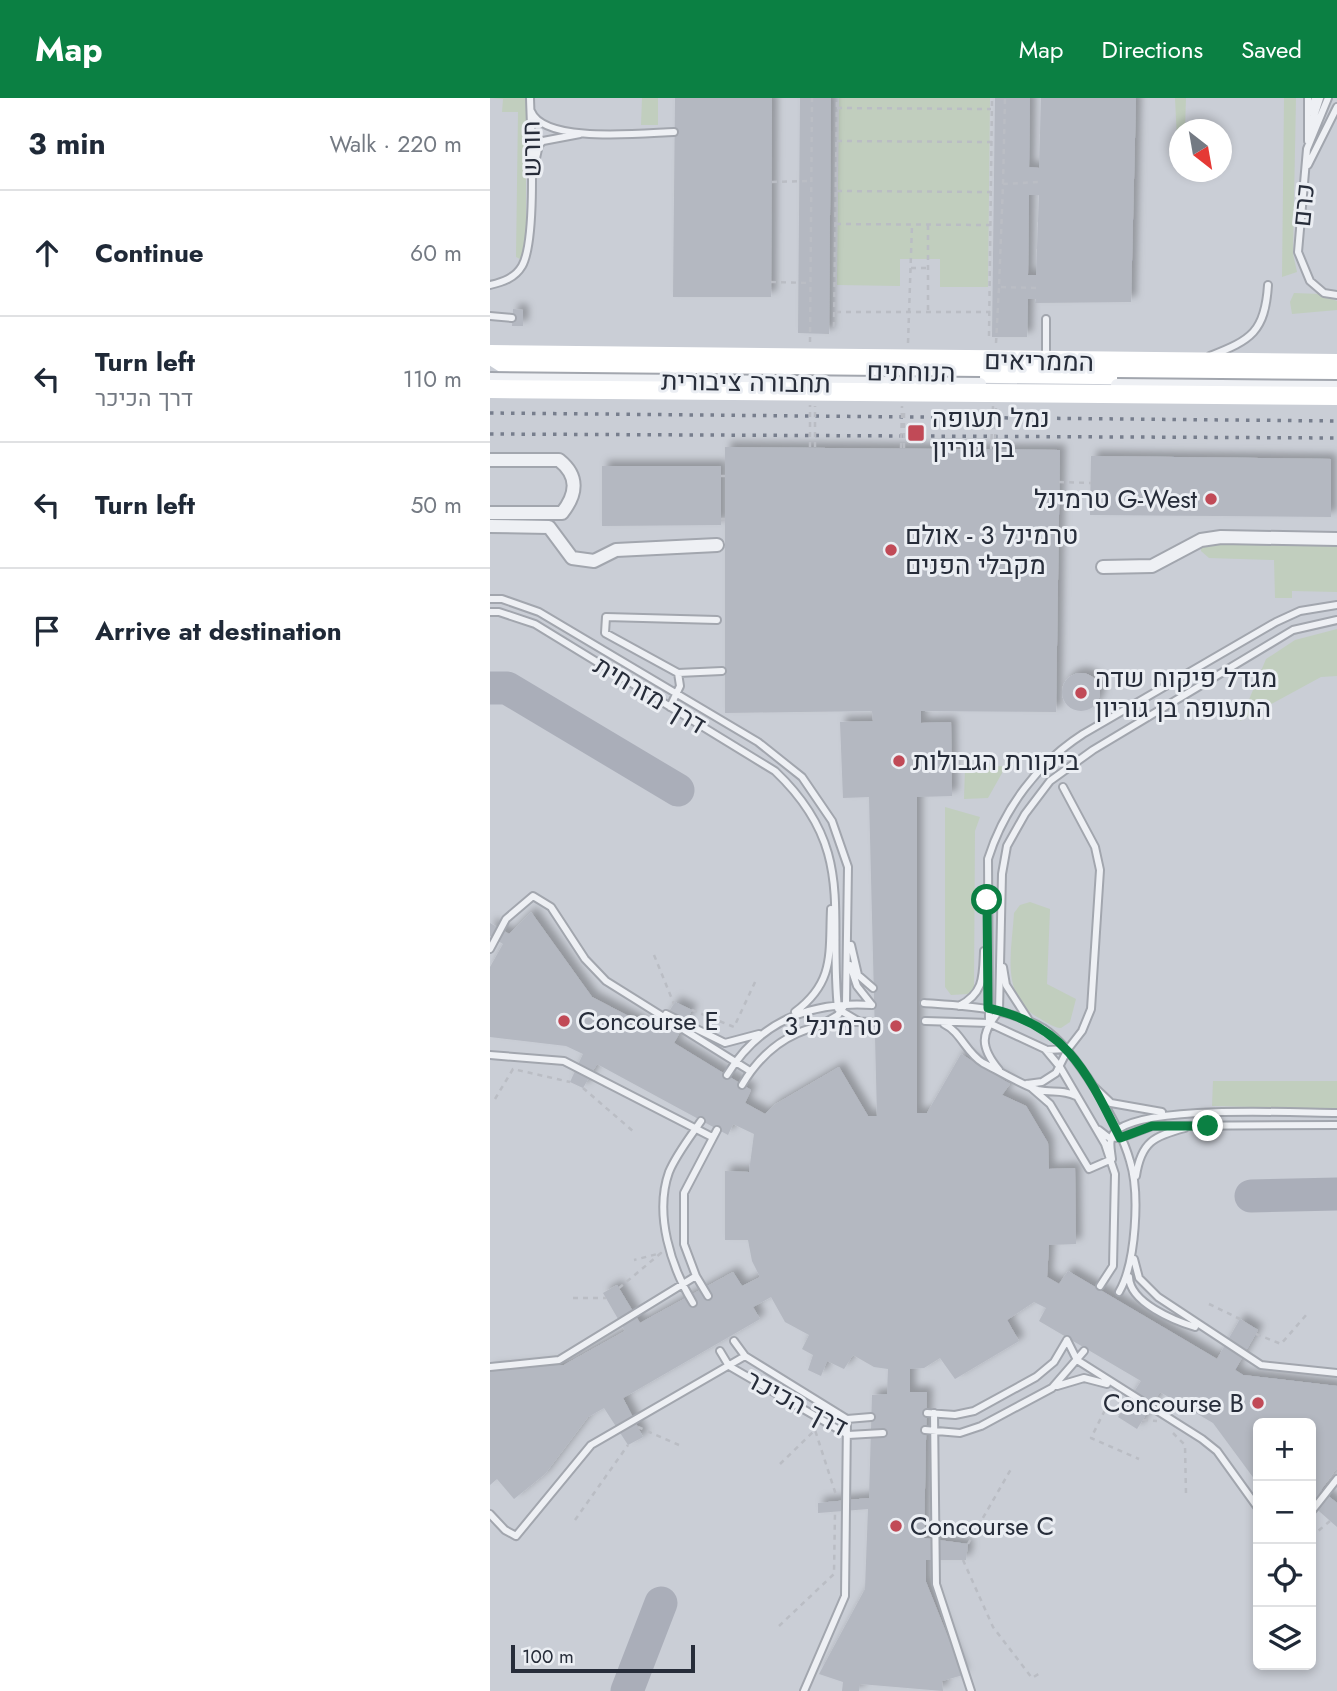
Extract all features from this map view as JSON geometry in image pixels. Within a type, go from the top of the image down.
[{"type":"street","name":"הממריאים","points":[[490,355],[1337,363]]},
{"type":"street","points":[[490,355],[510,368]]},
{"type":"street","name":"הנוחתים","points":[[510,368],[1337,378]]},
{"type":"street","name":"תחבורה ציבורית","points":[[490,379],[813,387],[902,383],[1337,387]]},
{"type":"street","name":"הממריאים","points":[[490,389],[813,387],[997,393],[1337,397]]},
{"type":"street","points":[[490,396],[1337,397]]},
{"type":"street","points":[[490,460],[559,460],[573,475],[574,491],[562,513],[490,513]]},
{"type":"street","points":[[490,526],[549,527],[572,558],[594,561],[616,550],[717,545]]},
{"type":"street","points":[[1102,567],[1152,566],[1201,540],[1221,537],[1337,539]]},
{"type":"lane","name":"חורש","points":[[530,98],[531,192]]},
{"type":"lane","points":[[1307,149],[1308,107],[1318,98]]},
{"type":"lane","points":[[1307,123],[1318,98]]},
{"type":"lane","points":[[1308,134],[1318,98]]},
{"type":"lane","name":"כרם","points":[[1318,98],[1307,149],[1299,261],[1310,281],[1324,293],[1337,295]]},
{"type":"lane","name":"חורש","points":[[530,107],[535,119],[547,128],[582,133]]},
{"type":"lane","points":[[1307,166],[1337,107]]},
{"type":"lane","points":[[582,133],[674,132]]},
{"type":"lane","name":"חורש","points":[[490,285],[513,276],[524,261],[539,145],[550,138],[582,133]]},
{"type":"lane","points":[[1163,374],[1243,343],[1263,319],[1268,285]]},
{"type":"lane","points":[[490,316],[512,317]]},
{"type":"lane","points":[[1046,318],[1046,373]]},
{"type":"lane","points":[[490,373],[510,368]]},
{"type":"lane","points":[[490,599],[522,604],[539,612],[769,750],[802,777],[832,821],[848,867],[846,1003],[840,1012],[821,1025]]},
{"type":"lane","points":[[999,1070],[987,1055],[984,1046],[989,1023],[988,859],[996,835],[1041,766],[1054,753],[1276,622],[1300,611],[1337,605]]},
{"type":"lane","name":"דרך מזרחית","points":[[490,612],[535,624],[775,771],[800,795],[818,823],[833,865]]},
{"type":"lane","points":[[716,620],[606,617],[605,633],[678,673],[722,671]]},
{"type":"lane","points":[[989,1023],[999,1011],[1002,874],[1007,846],[1025,814],[1050,781],[1093,750],[1293,630],[1337,620]]},
{"type":"lane","points":[[670,707],[680,686],[678,673]]},
{"type":"lane","points":[[1027,1084],[1049,1079],[1060,1067],[1068,1049],[1082,1031],[1091,1009],[1095,930],[1101,881],[1095,848],[1063,788]]},
{"type":"lane","points":[[833,865],[837,1004],[840,1012],[858,1021]]},
{"type":"lane","points":[[727,1075],[752,1043],[818,992],[829,967],[833,865]]},
{"type":"lane","points":[[490,949],[506,919],[533,896],[551,907],[585,959],[606,981],[750,1071]]},
{"type":"lane","points":[[959,1006],[977,996],[981,989],[987,900]]},
{"type":"lane","points":[[848,932],[859,975],[873,988]]},
{"type":"lane","points":[[789,1017],[823,1005],[872,1005],[857,986],[850,967],[848,932]]},
{"type":"lane","points":[[1000,949],[1006,985],[1029,1021]]},
{"type":"lane","points":[[641,1002],[725,1043],[735,1043],[771,1029]]},
{"type":"lane","points":[[924,1003],[988,1008],[1029,1021],[1068,1049],[1091,1083],[1114,1134],[1113,1266],[1100,1286]]},
{"type":"lane","points":[[742,1085],[750,1071],[775,1045],[806,1028],[858,1021],[873,1022]]},
{"type":"lane","points":[[925,1021],[989,1023],[1045,1049],[1068,1049]]},
{"type":"lane","points":[[937,1022],[956,1032],[968,1050],[982,1062],[1040,1090],[1066,1090],[1078,1097]]},
{"type":"lane","points":[[1045,1049],[1060,1067],[1112,1159]]},
{"type":"lane","points":[[490,1055],[564,1061],[699,1124],[712,1137]]},
{"type":"lane","points":[[1091,1083],[1111,1103],[1130,1109],[1174,1114],[1337,1113]]},
{"type":"lane","points":[[1027,1084],[1051,1104],[1089,1169],[1112,1159]]},
{"type":"lane","points":[[1114,1134],[1140,1119],[1174,1114]]},
{"type":"lane","points":[[1090,1117],[1101,1132],[1120,1138],[1130,1160],[1135,1185]]},
{"type":"lane","points":[[693,1303],[681,1283],[666,1244],[666,1186],[670,1171],[699,1124]]},
{"type":"lane","points":[[1196,1125],[1161,1134],[1151,1141],[1138,1158],[1129,1269],[1133,1291],[1144,1301],[1182,1324],[1203,1329]]},
{"type":"lane","points":[[1120,1138],[1152,1126],[1337,1125]]},
{"type":"lane","points":[[708,1296],[696,1276],[684,1244],[684,1193],[717,1129]]},
{"type":"lane","points":[[1132,1241],[1135,1265],[1149,1289],[1203,1329],[1261,1365],[1337,1373]]},
{"type":"lane","points":[[1119,1292],[1129,1269]]},
{"type":"lane","points":[[490,1367],[559,1360],[696,1276]]},
{"type":"lane","points":[[971,1691],[936,1584],[929,1429],[931,1413],[955,1415],[974,1411],[1036,1377],[1054,1362],[1068,1340],[1077,1360],[1217,1451],[1253,1501]]},
{"type":"lane","name":"דרך הכיכר","points":[[734,1341],[745,1356],[847,1419],[871,1417]]},
{"type":"lane","name":"דרך הכיכר","points":[[720,1351],[729,1366],[848,1436],[883,1433]]},
{"type":"lane","points":[[1052,1388],[1084,1351]]},
{"type":"lane","points":[[490,1514],[505,1530],[516,1536],[591,1445],[745,1356]]},
{"type":"lane","points":[[929,1429],[960,1433],[981,1426],[1052,1388],[1084,1378],[1118,1388]]},
{"type":"lane","points":[[804,1691],[845,1596],[847,1419]]},
{"type":"lane","points":[[1316,1506],[1337,1479]]},
{"type":"path","points":[[810,345],[811,98]]},
{"type":"path","points":[[834,327],[837,98]]},
{"type":"path","points":[[989,336],[992,98]]},
{"type":"path","points":[[1005,98],[999,287],[1036,288]]},
{"type":"path","points":[[837,108],[992,109]]},
{"type":"path","points":[[837,142],[992,142]]},
{"type":"path","points":[[772,181],[811,181]]},
{"type":"path","points":[[1003,184],[1039,182]]},
{"type":"path","points":[[836,191],[991,192]]},
{"type":"path","points":[[836,224],[991,225]]},
{"type":"path","points":[[911,331],[912,225]]},
{"type":"path","points":[[928,225],[928,312]]},
{"type":"path","points":[[911,268],[928,268]]},
{"type":"path","points":[[771,282],[811,283]]},
{"type":"path","points":[[834,312],[990,312]]},
{"type":"path","points":[[901,448],[902,383]]},
{"type":"path","points":[[813,387],[812,447],[813,387]]},
{"type":"path","points":[[995,449],[997,393]]},
{"type":"path","points":[[1059,482],[1091,483]]},
{"type":"path","points":[[654,955],[674,1004]]},
{"type":"path","points":[[692,1010],[734,1027],[757,980]]},
{"type":"path","points":[[495,1099],[513,1069],[570,1082]]},
{"type":"path","points":[[583,1088],[634,1132]]},
{"type":"path","points":[[619,1288],[661,1253],[634,1260]]},
{"type":"path","points":[[573,1298],[606,1298]]},
{"type":"path","points":[[1209,1304],[1240,1320]]},
{"type":"path","points":[[1256,1334],[1281,1344],[1307,1314]]},
{"type":"path","points":[[1120,1414],[1107,1406],[1091,1438],[1139,1458]]},
{"type":"path","points":[[1143,1420],[1162,1422]]},
{"type":"path","points":[[638,1427],[680,1445]]},
{"type":"path","points":[[1169,1429],[1185,1445],[1186,1494]]},
{"type":"path","points":[[780,1464],[815,1430],[838,1501]]},
{"type":"path","points":[[575,1520],[628,1445]]},
{"type":"path","points":[[968,1544],[1011,1469]]},
{"type":"path","points":[[779,1626],[834,1574],[835,1512]]},
{"type":"path","points":[[1316,1533],[1330,1521]]},
{"type":"path","points":[[963,1560],[993,1626],[1032,1678],[1040,1673]]},
{"type":"shaded area","points":[[490,98],[1337,98],[1337,1691],[490,1691]]},
{"type":"green space","points":[[490,98],[526,98],[526,237],[525,250],[520,259],[516,257],[518,112],[502,112],[503,99]]},
{"type":"green space","points":[[642,98],[658,98],[658,125],[641,125]]},
{"type":"green space","points":[[839,98],[990,98],[988,287],[940,287],[940,259],[900,259],[900,286],[837,285]]},
{"type":"green space","points":[[1175,98],[1186,98],[1185,119],[1176,119]]},
{"type":"green space","points":[[1284,98],[1296,98],[1293,254],[1297,272],[1282,277]]},
{"type":"green space","points":[[1294,293],[1320,294],[1337,301],[1337,310],[1292,314],[1290,302]]},
{"type":"green space","points":[[1209,543],[1337,545],[1337,592],[1292,591],[1292,598],[1275,598],[1274,560],[1209,558],[1201,551],[1201,546]]},
{"type":"green space","points":[[1337,629],[1337,676],[1321,677],[1240,721],[1266,659],[1295,640]]},
{"type":"green space","points":[[1006,766],[988,798],[964,799],[965,767]]},
{"type":"green space","points":[[945,807],[980,817],[975,831],[974,988],[968,994],[951,995],[945,987]]},
{"type":"green space","points":[[1030,902],[1050,909],[1047,984],[1076,999],[1070,1022],[1061,1028],[1037,1017],[1025,1007],[1013,984],[1011,957],[1014,913],[1020,905]]},
{"type":"green space","points":[[1213,1081],[1337,1081],[1337,1109],[1212,1106]]},
{"type":"building","points":[[675,98],[772,98],[771,297],[673,297]]},
{"type":"building","points":[[800,98],[831,98],[829,334],[798,333]]},
{"type":"building","points":[[995,98],[1030,98],[1029,167],[1039,168],[1041,98],[1136,98],[1131,302],[1035,303],[1036,299],[1028,299],[1027,337],[992,337]],"holes":[[[1029,195],[1039,195],[1036,275],[1028,275]]]},
{"type":"building","points":[[513,309],[523,310],[523,326],[512,326]]},
{"type":"building","points":[[725,447],[1060,450],[1056,712],[921,711],[921,723],[951,722],[952,796],[917,797],[917,1113],[927,1113],[961,1054],[1010,1084],[1002,1095],[1026,1106],[1048,1143],[1049,1169],[1075,1168],[1076,1244],[1049,1245],[1047,1277],[1059,1284],[1068,1271],[1217,1359],[1240,1319],[1258,1330],[1235,1370],[1243,1375],[1337,1386],[1337,1468],[1321,1490],[1337,1503],[1337,1527],[1316,1508],[1316,1418],[1253,1418],[1253,1477],[1213,1423],[1160,1392],[1137,1429],[1118,1417],[1141,1381],[1039,1321],[1046,1308],[1034,1302],[1007,1320],[1019,1341],[955,1379],[940,1358],[924,1368],[910,1369],[910,1392],[927,1392],[924,1538],[968,1544],[966,1560],[926,1560],[926,1582],[963,1675],[942,1681],[943,1691],[860,1684],[859,1691],[842,1691],[843,1682],[819,1674],[865,1589],[868,1509],[818,1513],[818,1503],[869,1498],[872,1395],[887,1394],[888,1369],[874,1367],[853,1355],[844,1369],[827,1361],[821,1376],[808,1370],[813,1355],[802,1349],[809,1335],[785,1322],[771,1297],[753,1307],[760,1319],[623,1398],[643,1437],[628,1445],[604,1408],[588,1417],[545,1474],[514,1499],[497,1479],[490,1485],[490,1370],[564,1365],[625,1331],[603,1293],[617,1285],[640,1323],[733,1272],[742,1286],[760,1277],[752,1261],[748,1240],[725,1240],[725,1171],[749,1172],[754,1134],[733,1124],[728,1135],[597,1064],[583,1088],[570,1082],[583,1054],[566,1046],[490,1037],[490,967],[503,944],[490,936],[490,923],[509,934],[531,912],[592,997],[657,1031],[675,1002],[692,1010],[674,1043],[751,1090],[745,1103],[765,1114],[774,1105],[839,1067],[868,1116],[877,1116],[869,797],[843,798],[840,722],[873,721],[872,711],[725,713]]},
{"type":"building","name":"טרמינל G-West","points":[[1091,456],[1331,459],[1331,517],[1090,515]]},
{"type":"building","points":[[602,466],[721,466],[721,525],[602,526]]},
{"type":"building","name":"מגדל פיקוח שדה התעופה בן גוריון","points":[[1081,673],[1094,679],[1100,692],[1094,705],[1081,711],[1068,705],[1062,692],[1068,679]]},
{"type":"taxiway","points":[[490,688],[507,688],[678,790]]},
{"type":"taxiway","points":[[1251,1196],[1337,1194]]},
{"type":"taxiway","points":[[627,1691],[661,1603]]},
{"type":"railway","points":[[490,413],[1337,421]]},
{"type":"railway","points":[[490,434],[1337,438]]},
{"type":"place","name":"נמל תעופה בן גוריון","points":[[916,433]]},
{"type":"place","name":"טרמינל G-West","points":[[1211,499]]},
{"type":"place","name":"טרמינל 3 - אולם מקבלי הפנים","points":[[891,550]]},
{"type":"place","name":"מגדל פיקוח שדה התעופה בן גוריון","points":[[1081,693]]},
{"type":"place","name":"ביקורת הגבולות","points":[[899,761]]},
{"type":"place","name":"Concourse E","points":[[564,1021]]},
{"type":"place","name":"טרמינל 3","points":[[896,1026]]},
{"type":"place","name":"Concourse B","points":[[1258,1403]]},
{"type":"place","name":"Concourse C","points":[[896,1526]]},
{"type":"route","points":[[987,900],[988,1008],[1029,1021],[1046,1030],[1068,1049],[1091,1083],[1120,1138],[1152,1126],[1208,1126]]}]
